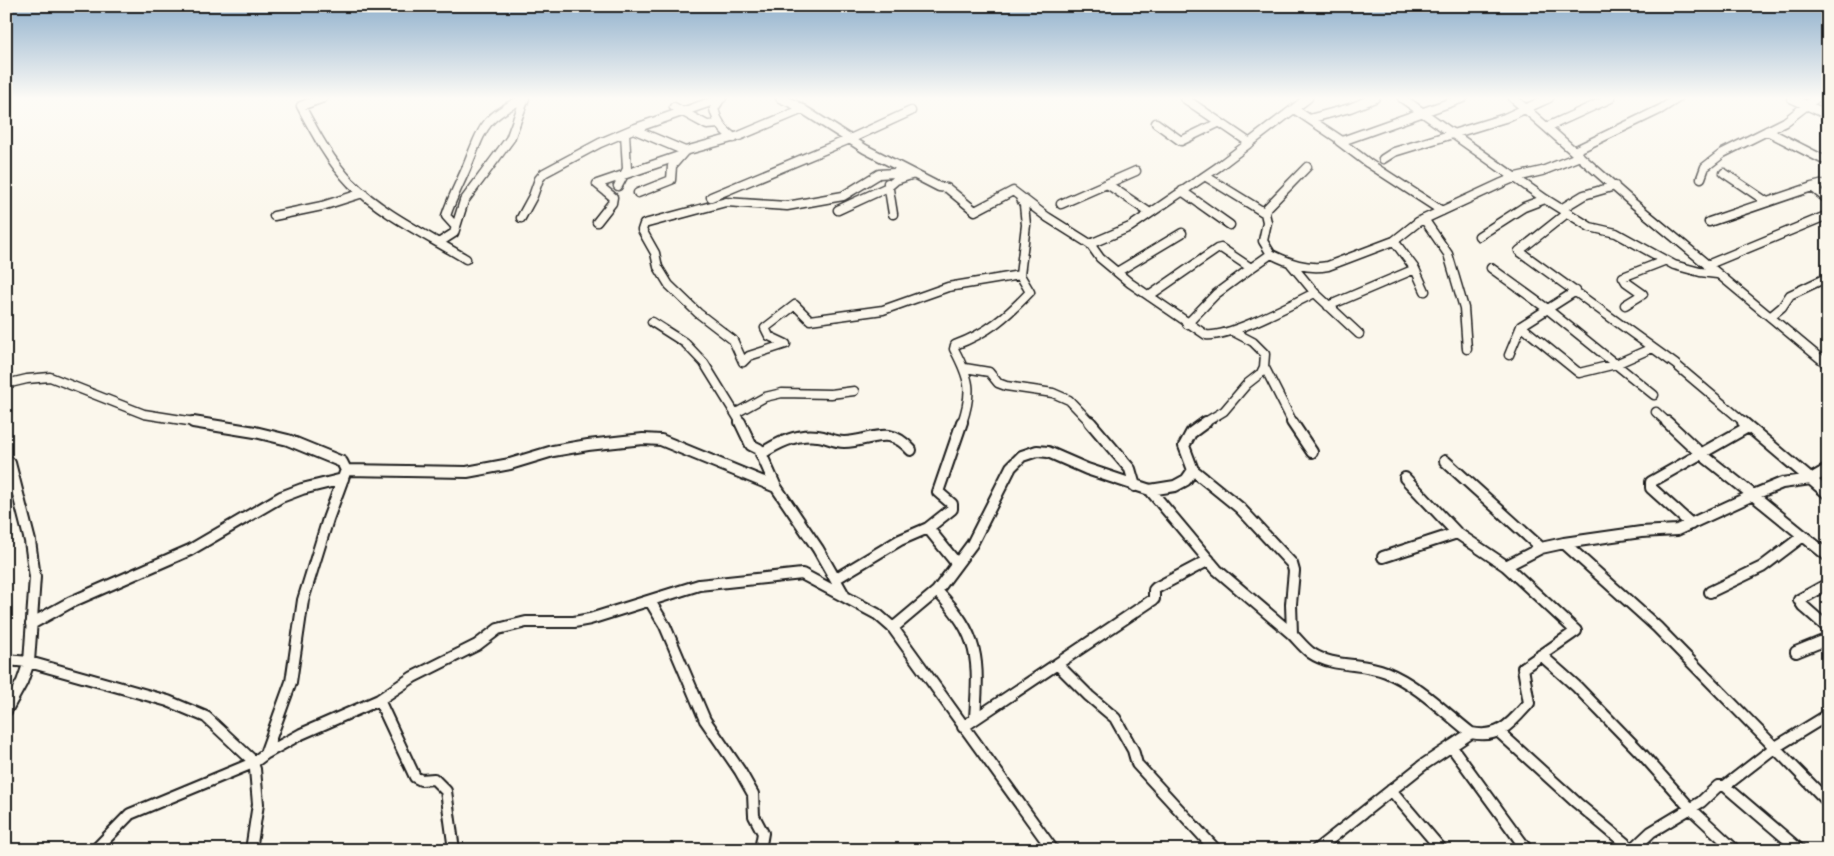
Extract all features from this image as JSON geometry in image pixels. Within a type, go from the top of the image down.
[{"type":"street","points":[[318,138],[334,163],[363,193],[383,208],[466,259]]},
{"type":"street","points":[[456,227],[446,216],[476,138]]},
{"type":"street","points":[[440,242],[454,233],[464,201],[510,138]]},
{"type":"street","points":[[521,218],[522,212],[532,198],[538,178],[590,148],[613,138]]},
{"type":"street","points":[[618,186],[627,169],[625,138]]},
{"type":"street","points":[[651,138],[682,154]]},
{"type":"street","points":[[598,222],[612,203],[613,197],[597,184],[624,176],[644,166],[734,138]]},
{"type":"street","points":[[847,138],[939,187],[947,188],[975,211],[1013,191],[1047,217],[1090,244],[1100,258],[1117,272],[1187,324],[1206,335],[1213,336],[1232,331],[1268,313],[1315,294]]},
{"type":"street","points":[[711,197],[853,138]]},
{"type":"street","points":[[1242,138],[1250,143]]},
{"type":"street","points":[[1090,244],[1130,227],[1257,138]]},
{"type":"street","points":[[1335,138],[1368,163],[1442,212]]},
{"type":"street","points":[[1339,141],[1353,138]]},
{"type":"street","points":[[1383,159],[1394,152],[1442,138]]},
{"type":"street","points":[[1456,138],[1516,177],[1545,199],[1594,229],[1615,233],[1664,261],[1683,269],[1700,273],[1718,274]]},
{"type":"street","points":[[1560,138],[1707,265],[1825,360]]},
{"type":"street","points":[[1307,168],[1271,202],[1265,213],[1267,222],[1263,241],[1271,254],[1291,264],[1322,268],[1361,255],[1394,241],[1424,219],[1516,177],[1542,171],[1606,138]]},
{"type":"street","points":[[1701,178],[1705,167],[1715,162],[1724,152],[1756,138]]},
{"type":"street","points":[[1780,138],[1826,159]]},
{"type":"street","points":[[638,193],[671,180],[672,166],[682,154]]},
{"type":"street","points":[[1061,204],[1136,171]]},
{"type":"street","points":[[912,173],[888,172],[864,182],[846,196],[836,196],[786,206],[765,206],[740,201],[726,202],[644,224],[642,230],[655,254],[658,267],[669,285],[698,314],[733,340],[743,362],[749,356],[786,344],[769,336],[765,328],[794,304],[810,320],[824,316],[881,310],[899,306],[916,298],[958,284],[1020,276]]},
{"type":"street","points":[[888,172],[888,187],[893,214]]},
{"type":"street","points":[[838,210],[888,187],[896,180],[912,173]]},
{"type":"street","points":[[1724,173],[1767,202]]},
{"type":"street","points":[[1205,176],[1265,213]]},
{"type":"street","points":[[1709,222],[1828,183]]},
{"type":"street","points":[[1107,184],[1150,213]]},
{"type":"street","points":[[1614,186],[1584,195],[1519,251],[1675,364],[1828,494]]},
{"type":"street","points":[[1812,187],[1828,200]]},
{"type":"street","points":[[1182,191],[1230,225]]},
{"type":"street","points":[[274,216],[322,206],[363,193]]},
{"type":"street","points":[[835,578],[900,540],[928,528],[952,509],[952,504],[938,492],[969,402],[969,386],[965,368],[954,349],[955,345],[970,340],[1005,318],[1030,292],[1020,276],[1028,237],[1024,205],[1018,194]]},
{"type":"street","points":[[1479,236],[1524,207],[1545,199]]},
{"type":"street","points":[[1707,265],[1828,215]]},
{"type":"street","points":[[1424,219],[1448,254],[1464,308],[1467,349]]},
{"type":"street","points":[[1117,272],[1182,233]]},
{"type":"street","points":[[1394,241],[1414,269],[1425,291]]},
{"type":"street","points":[[1149,296],[1217,248],[1221,248],[1251,268]]},
{"type":"street","points":[[1187,324],[1216,294],[1271,254]]},
{"type":"street","points":[[1625,305],[1643,294],[1626,282],[1623,277],[1664,261]]},
{"type":"street","points":[[1291,264],[1314,290],[1315,294],[1359,334]]},
{"type":"street","points":[[1491,268],[1546,308],[1654,395]]},
{"type":"street","points":[[1328,306],[1414,269]]},
{"type":"street","points":[[1770,317],[1782,307],[1790,295],[1828,277]]},
{"type":"street","points":[[1509,355],[1520,326],[1576,291]]},
{"type":"street","points":[[652,322],[685,343],[704,363],[736,413],[751,445],[758,449],[761,454],[776,487],[818,549],[844,595]]},
{"type":"street","points":[[1520,326],[1579,373],[1616,364],[1652,348]]},
{"type":"street","points":[[1232,331],[1252,342],[1265,354],[1265,368],[1295,428],[1312,452]]},
{"type":"street","points":[[965,368],[989,372],[998,383],[1006,386],[1053,393],[1069,400],[1080,410],[1130,469],[1135,486]]},
{"type":"street","points":[[1265,368],[1259,377],[1248,382],[1229,407],[1192,432],[1184,446],[1193,470],[1240,508],[1292,564],[1294,571],[1291,604],[1292,634]]},
{"type":"street","points":[[6,384],[27,379],[50,377],[144,414],[255,432],[288,440],[342,462],[344,474],[303,600],[291,682],[265,754]]},
{"type":"street","points":[[736,413],[754,405],[761,399],[777,393],[833,394],[854,391]]},
{"type":"street","points":[[1656,412],[1700,453],[1828,556]]},
{"type":"street","points":[[1690,524],[1651,488],[1650,484],[1677,464],[1700,453],[1731,433],[1748,427]]},
{"type":"street","points":[[761,454],[781,442],[811,435],[821,436],[832,441],[858,441],[886,435],[900,439],[912,450]]},
{"type":"street","points":[[31,624],[71,602],[190,550],[280,497],[344,474],[468,472],[510,464],[553,451],[644,439],[661,440],[776,487]]},
{"type":"street","points":[[893,628],[937,591],[972,544],[1011,468],[1022,456],[1037,451],[1048,452],[1088,469],[1150,490],[1160,490],[1175,486],[1190,476],[1193,470]]},
{"type":"street","points":[[6,460],[10,463],[30,541],[35,577],[29,662],[22,682],[6,711]]},
{"type":"street","points":[[1445,461],[1541,548]]},
{"type":"street","points":[[1506,566],[1541,548],[1564,543],[1641,532],[1677,530],[1752,495],[1782,484],[1811,480],[1828,469]]},
{"type":"street","points":[[1150,490],[1209,560],[1311,653],[1323,659],[1367,665],[1387,672],[1413,689],[1470,733],[1479,735],[1499,732],[1529,702],[1529,690],[1524,678],[1523,668],[1576,631],[1506,566],[1457,533],[1405,478]]},
{"type":"street","points":[[6,505],[8,489]]},
{"type":"street","points":[[928,528],[957,564]]},
{"type":"street","points":[[1383,557],[1457,533]]},
{"type":"street","points":[[1710,592],[1762,567],[1803,536]]},
{"type":"street","points":[[1564,543],[1657,627],[1828,802]]},
{"type":"street","points":[[963,727],[1148,604],[1154,599],[1154,590],[1156,588],[1209,560]]},
{"type":"street","points":[[95,850],[130,814],[253,763],[301,734],[379,700],[414,677],[477,645],[498,629],[526,622],[574,622],[699,586],[802,574],[877,614],[893,628],[1053,850]]},
{"type":"street","points":[[1828,584],[1799,600],[1802,606],[1828,628]]},
{"type":"street","points":[[937,591],[956,609],[972,639],[977,654],[975,718]]},
{"type":"street","points":[[650,601],[665,626],[706,720],[753,794],[754,816],[762,833],[760,850]]},
{"type":"street","points":[[1796,652],[1828,639]]},
{"type":"street","points":[[1540,655],[1577,686],[1643,755],[1690,808],[1735,850]]},
{"type":"street","points":[[6,660],[29,662],[168,701],[206,717],[256,768],[259,786],[258,807],[251,850]]},
{"type":"street","points":[[1057,664],[1089,696],[1115,718],[1134,750],[1137,764],[1216,850]]},
{"type":"street","points":[[379,700],[415,776],[421,780],[434,779],[446,791],[454,850]]},
{"type":"street","points":[[1499,732],[1632,850],[1651,832],[1690,808],[1718,786],[1725,786],[1774,748],[1828,716]]},
{"type":"street","points":[[1316,850],[1391,790],[1470,733]]},
{"type":"street","points":[[1451,746],[1527,850]]},
{"type":"street","points":[[1725,786],[1800,850]]},
{"type":"street","points":[[1391,790],[1442,850]]}]
